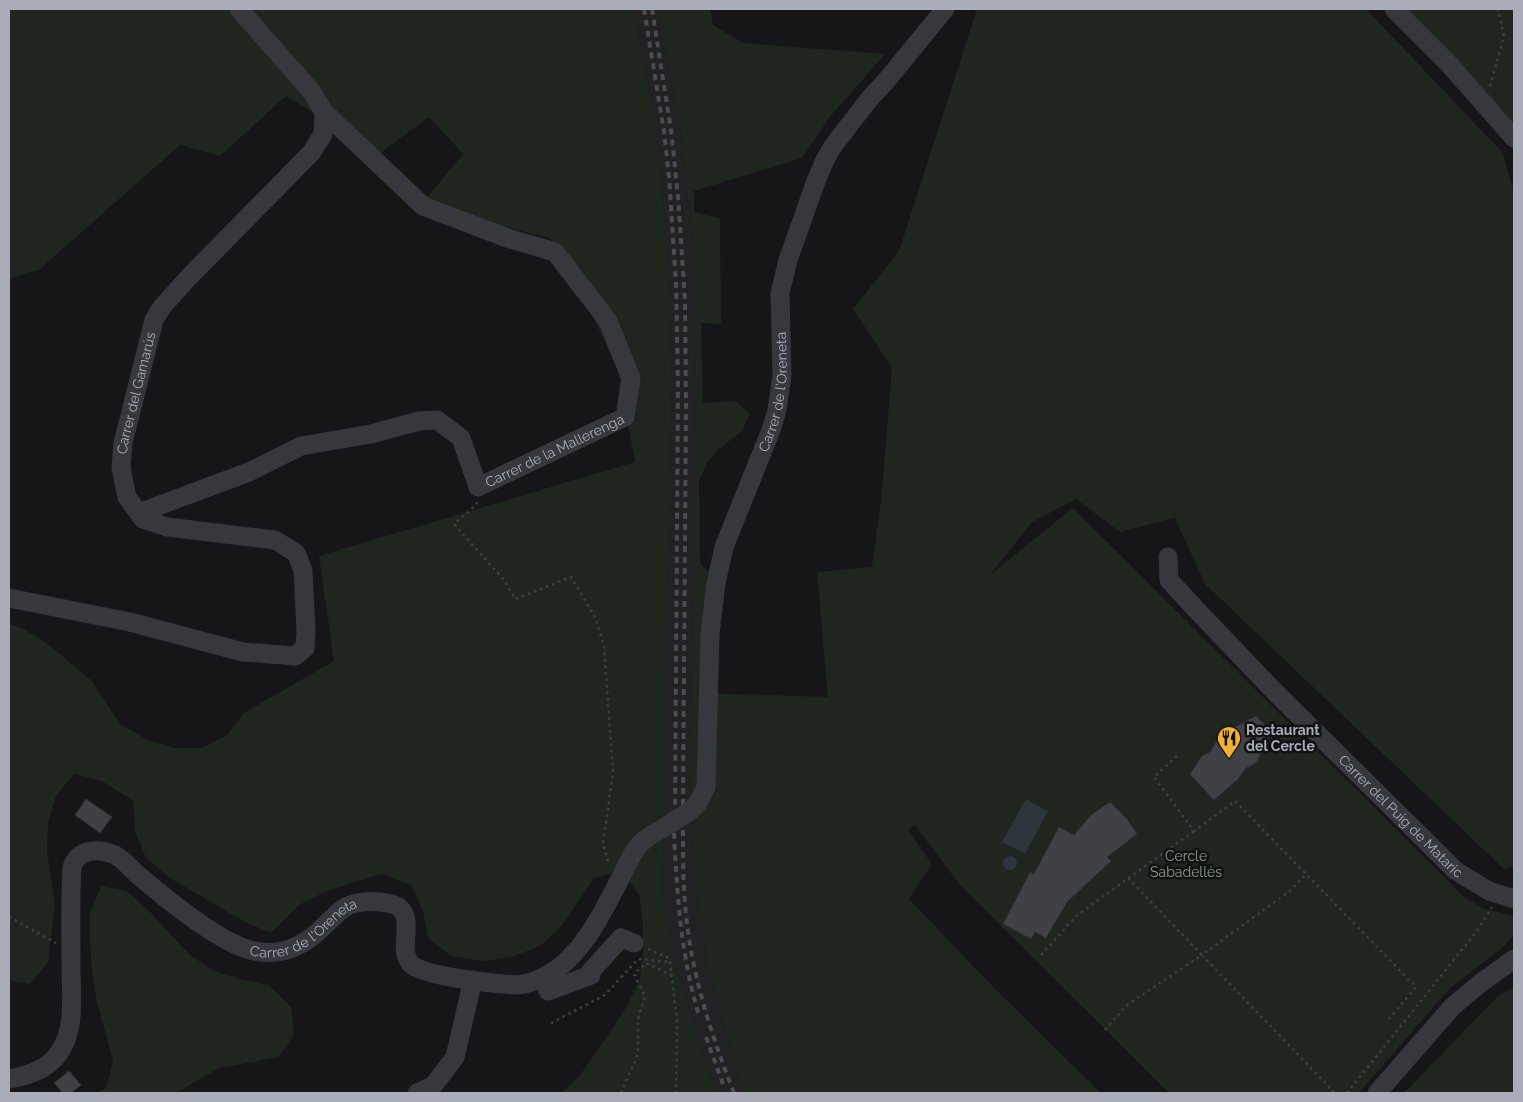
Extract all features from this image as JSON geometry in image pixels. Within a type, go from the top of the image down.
[{"type":"street","points":[[239,9],[312,92],[324,112]]},
{"type":"street","name":"Carrer de l'Oreneta","points":[[9,1079],[33,1072],[51,1061],[58,1055],[68,1035],[71,1009],[72,867],[78,857],[89,851],[102,850],[116,855],[187,914],[234,944],[261,953],[275,953],[296,948],[316,934],[337,913],[347,906],[372,902],[393,904],[402,911],[407,927],[405,950],[408,960],[412,964],[425,972],[473,980],[518,985],[528,984],[543,978],[565,962],[588,937],[597,924],[639,845],[690,811],[698,803],[706,787],[710,634],[716,583],[724,547],[771,430],[777,410],[782,375],[780,293],[788,260],[824,160],[871,97],[945,9]]},
{"type":"street","points":[[1394,9],[1448,63],[1514,138]]},
{"type":"street","name":"Carrer de la Mallerenga","points":[[139,513],[249,472],[301,446],[372,434],[419,422],[437,420],[461,438],[478,488],[625,417],[631,378],[608,321],[555,252],[510,239],[423,206],[324,112]]},
{"type":"street","name":"Carrer del Gamarús","points":[[139,513],[128,497],[121,468],[123,443],[154,320],[162,307],[189,277],[312,152],[323,134],[324,112]]},
{"type":"street","points":[[9,598],[130,622],[243,652],[294,656],[305,648],[303,570],[296,554],[275,540],[167,527],[143,519],[139,513]]},
{"type":"street","name":"Carrer del Puig de Mataric","points":[[1168,557],[1169,580],[1272,689],[1456,871],[1489,891],[1507,897]]},
{"type":"street","points":[[543,978],[548,991],[590,975],[591,971],[622,938],[634,943]]},
{"type":"street","points":[[1377,1093],[1452,1007],[1514,959]]},
{"type":"street","points":[[1386,1093],[1458,1012],[1497,981],[1514,971]]},
{"type":"street","points":[[417,1093],[433,1086],[455,1057],[473,980]]},
{"type":"path","points":[[1485,105],[1504,36],[1498,9]]},
{"type":"path","points":[[478,488],[476,505],[454,524],[504,580],[515,599],[571,577],[596,619],[604,648],[613,772],[603,844],[615,888]]},
{"type":"path","points":[[1177,756],[1154,777],[1194,830]]},
{"type":"path","points":[[1041,954],[1076,916],[1235,801],[1416,987],[1388,1019]]},
{"type":"path","points":[[1105,1030],[1127,1005],[1202,955],[1291,890],[1306,874]]},
{"type":"path","points":[[1128,878],[1333,1091],[1330,1093]]},
{"type":"path","points":[[1347,1093],[1477,931],[1507,897]]},
{"type":"path","points":[[9,917],[61,946]]},
{"type":"path","points":[[634,943],[667,956],[670,962],[677,1022],[676,1093]]},
{"type":"path","points":[[551,1022],[605,995],[638,959],[670,962]]},
{"type":"path","points":[[621,1093],[638,1054],[638,1019],[645,996],[634,974],[646,963],[672,975]]},
{"type":"shaded area","points":[[634,9],[658,9],[680,127],[693,239],[696,386],[690,796],[695,885],[708,970],[741,1085],[745,1093],[716,1093],[679,977],[662,892],[672,386],[667,245],[657,133]]},
{"type":"shaded area","points":[[1026,799],[1048,811],[1025,854],[1002,842]]},
{"type":"shaded area","points":[[1007,856],[1013,856],[1017,863],[1013,870],[1007,870],[1003,866],[1003,860]]},
{"type":"green space","points":[[9,9],[634,9],[657,133],[667,245],[672,386],[662,892],[679,977],[716,1093],[561,1093],[578,1078],[612,1029],[627,1006],[640,979],[643,922],[639,895],[622,871],[594,878],[561,927],[540,946],[512,957],[483,961],[451,956],[428,938],[423,911],[411,885],[382,874],[325,892],[299,905],[271,933],[245,922],[170,878],[146,858],[135,831],[133,801],[102,781],[74,774],[56,796],[48,823],[47,851],[55,906],[48,962],[30,984],[9,980],[9,624],[24,629],[48,644],[92,681],[120,724],[148,740],[175,748],[202,748],[227,735],[244,713],[334,661],[319,556],[635,462],[618,371],[594,318],[550,238],[423,206],[425,200],[463,154],[429,117],[380,153],[286,96],[220,156],[180,145],[40,269],[9,279]]},
{"type":"green space","name":"Cercle Sabadellès","points":[[658,9],[710,9],[713,25],[743,43],[885,54],[829,118],[802,158],[694,191],[694,212],[720,219],[721,324],[701,323],[703,403],[736,401],[750,414],[742,431],[719,449],[707,462],[699,482],[700,564],[710,572],[703,693],[828,697],[817,572],[872,567],[881,501],[892,368],[853,309],[899,251],[977,9],[1366,9],[1503,153],[1514,195],[1514,866],[1504,869],[1205,584],[1175,518],[1120,532],[1076,499],[1032,522],[990,575],[1073,508],[1464,897],[1482,908],[1514,916],[1514,934],[1503,947],[1449,989],[1359,1093],[1169,1093],[959,884],[915,825],[908,830],[932,864],[909,899],[995,989],[1101,1093],[745,1093],[741,1085],[708,970],[695,885],[690,796],[696,386],[693,239],[680,127]]},
{"type":"green space","points":[[1407,9],[1514,9],[1514,125]]},
{"type":"green space","points":[[101,886],[127,891],[151,913],[190,955],[214,971],[269,985],[291,1007],[294,1034],[279,1057],[219,1068],[176,1093],[97,1093],[106,1088],[113,1061],[97,1002],[90,942],[90,913]]},
{"type":"green space","points":[[1514,987],[1514,1093],[1404,1093],[1498,996]]},
{"type":"building","name":"Restaurant del Cercle","points":[[1256,716],[1272,732],[1256,763],[1246,768],[1238,779],[1214,800],[1190,774],[1202,756],[1210,752],[1220,735]]},
{"type":"building","points":[[86,799],[112,817],[100,833],[75,815]]},
{"type":"building","points":[[1110,802],[1126,818],[1137,834],[1107,857],[1111,861],[1067,902],[1046,938],[1035,932],[1031,939],[1003,924],[1030,872],[1034,874],[1059,827],[1074,835],[1091,815]]},
{"type":"building","points":[[69,1071],[81,1085],[71,1093],[63,1093],[54,1083]]},
{"type":"railway","points":[[644,9],[664,132],[676,283],[678,386],[675,813]]},
{"type":"railway","points":[[652,9],[671,130],[678,196],[685,301],[683,807]]},
{"type":"railway","points":[[683,830],[684,895],[691,952],[709,1024],[734,1093]]},
{"type":"railway","points":[[674,833],[678,902],[684,948],[699,1016]]},
{"type":"railway","points":[[706,1037],[723,1084]]},
{"type":"place","name":"Restaurant del Cercle","points":[[1229,759]]}]
